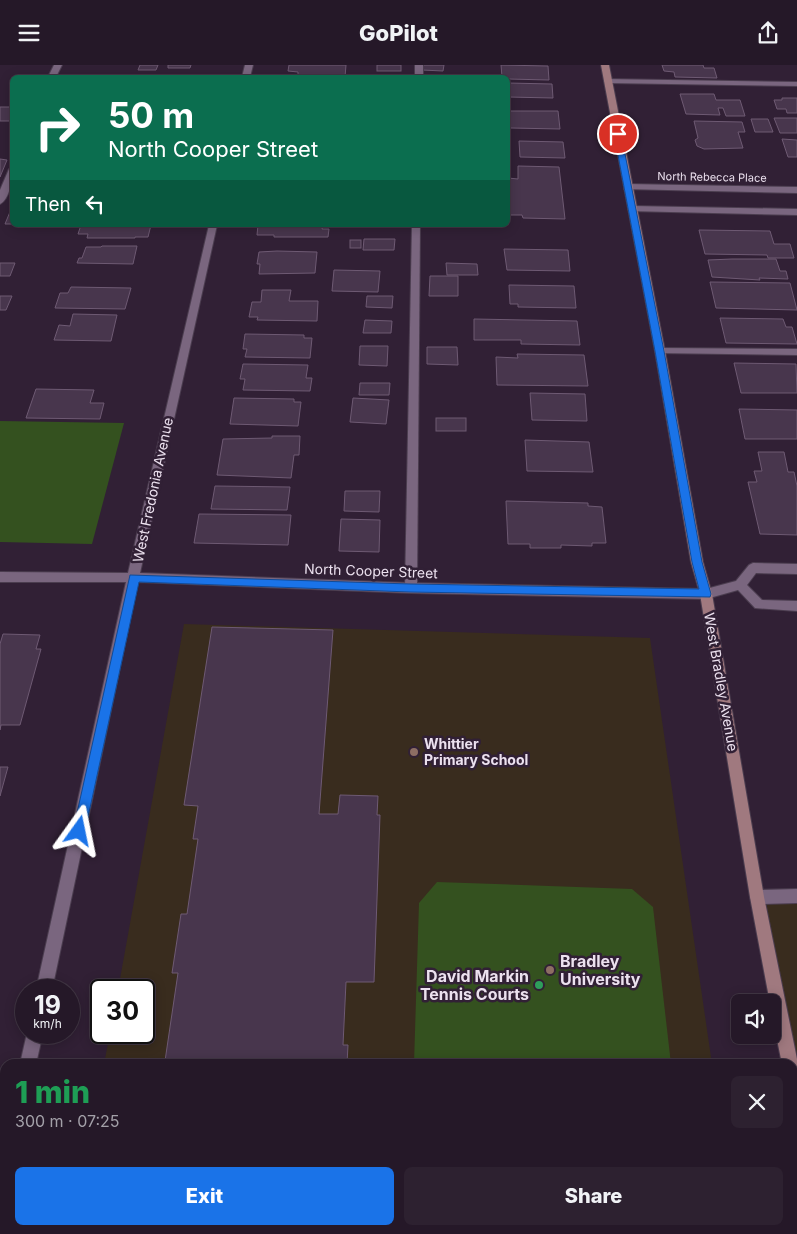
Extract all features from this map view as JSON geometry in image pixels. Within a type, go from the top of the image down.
[{"type":"street","name":"West Bradley Avenue","points":[[605,65],[660,351],[697,562],[706,594],[757,897],[789,1059]]},
{"type":"street","points":[[608,81],[797,84]]},
{"type":"street","points":[[0,201],[10,176]]},
{"type":"street","name":"North Rebecca Place","points":[[628,187],[797,190]]},
{"type":"street","points":[[632,209],[797,212]]},
{"type":"street","name":"West Fredonia Avenue","points":[[46,979],[213,227]]},
{"type":"street","points":[[410,588],[416,227]]},
{"type":"street","points":[[660,351],[797,352]]},
{"type":"street","points":[[797,569],[753,568],[740,585],[758,605],[797,606]]},
{"type":"street","name":"North Cooper Street","points":[[0,577],[134,577],[410,588],[706,594],[740,585]]},
{"type":"street","points":[[757,897],[797,897]]},
{"type":"street","points":[[29,1059],[33,1044]]},
{"type":"shaded area","name":"Whittier Primary School","points":[[184,624],[650,638],[711,1059],[105,1059],[108,1044],[155,1044],[155,979],[120,979]]},
{"type":"shaded area","points":[[757,897],[797,899],[797,1059],[791,1059],[781,1012],[781,994],[777,994]]},
{"type":"green space","points":[[0,421],[124,423],[92,544],[0,542]]},
{"type":"green space","name":"David Markin Tennis Courts","points":[[437,882],[632,889],[653,907],[670,1059],[414,1059],[419,903]]},
{"type":"building","points":[[140,65],[158,65],[156,70],[138,70]]},
{"type":"building","points":[[168,65],[191,65],[190,68],[168,68]]},
{"type":"building","points":[[289,65],[346,65],[345,75],[298,75],[298,72],[288,71]]},
{"type":"building","points":[[377,65],[401,65],[401,71],[377,71]]},
{"type":"building","points":[[422,65],[444,65],[443,71],[422,70]]},
{"type":"building","points":[[501,65],[548,66],[549,80],[510,79],[510,75],[502,75]]},
{"type":"building","points":[[662,65],[703,65],[704,68],[714,68],[717,78],[675,77],[674,72],[664,71]]},
{"type":"building","points":[[510,83],[552,84],[553,98],[510,97]]},
{"type":"building","points":[[680,94],[714,94],[716,100],[740,100],[745,116],[726,116],[723,108],[718,108],[720,115],[686,114]]},
{"type":"building","points":[[782,98],[797,98],[797,113],[787,113],[786,109],[777,109],[774,100],[782,100]]},
{"type":"building","points":[[0,107],[10,107],[10,121],[0,121]]},
{"type":"building","points":[[510,111],[558,111],[560,129],[511,128]]},
{"type":"building","points":[[774,118],[797,118],[797,133],[780,133]]},
{"type":"building","points":[[751,119],[768,119],[773,132],[755,132]]},
{"type":"building","points":[[694,121],[742,122],[745,132],[738,132],[743,148],[704,149],[697,146],[695,140],[698,138]]},
{"type":"building","points":[[782,139],[797,140],[797,157],[788,157]]},
{"type":"building","points":[[519,141],[563,142],[565,158],[520,157]]},
{"type":"building","points":[[0,159],[7,160],[0,177]]},
{"type":"building","points":[[518,166],[559,167],[565,219],[523,218],[522,215],[510,215],[510,178],[518,179]]},
{"type":"building","points":[[10,212],[10,224],[5,224]]},
{"type":"building","points":[[80,227],[150,227],[148,237],[87,238],[88,234],[78,234]]},
{"type":"building","points":[[258,227],[322,227],[322,229],[329,229],[328,237],[274,237],[274,235],[257,235]]},
{"type":"building","points":[[699,230],[770,231],[774,244],[790,244],[794,258],[768,258],[767,255],[705,254]]},
{"type":"building","points":[[364,239],[395,239],[394,250],[363,250]]},
{"type":"building","points":[[350,240],[361,240],[361,248],[350,248]]},
{"type":"building","points":[[137,246],[133,264],[77,263],[79,258],[82,258],[86,247]]},
{"type":"building","points":[[504,249],[568,250],[570,271],[507,270]]},
{"type":"building","points":[[259,252],[317,252],[315,273],[259,274],[260,264],[257,264]]},
{"type":"building","points":[[776,259],[780,271],[786,271],[788,279],[759,278],[760,280],[712,277],[708,260]]},
{"type":"building","points":[[0,263],[15,263],[10,276],[0,276]]},
{"type":"building","points":[[446,263],[477,264],[478,275],[447,275]]},
{"type":"building","points":[[334,270],[380,271],[378,292],[332,291]]},
{"type":"building","points":[[430,276],[458,276],[458,296],[429,296]]},
{"type":"building","points":[[710,282],[790,283],[797,310],[716,308]]},
{"type":"building","points":[[509,285],[574,286],[576,308],[518,307],[518,304],[510,304]]},
{"type":"building","points":[[71,287],[131,288],[125,309],[55,308],[60,293],[68,293]]},
{"type":"building","points":[[262,290],[291,290],[289,301],[318,301],[317,321],[257,320],[258,317],[249,317],[252,302],[261,302]]},
{"type":"building","points":[[0,296],[12,296],[6,310],[0,310]]},
{"type":"building","points":[[367,296],[393,296],[392,308],[366,307]]},
{"type":"building","points":[[73,314],[117,315],[111,341],[54,340],[59,325],[70,326]]},
{"type":"building","points":[[720,318],[783,319],[786,327],[792,327],[797,344],[726,343]]},
{"type":"building","points":[[474,319],[577,321],[580,345],[521,344],[521,340],[474,340]]},
{"type":"building","points":[[365,320],[392,321],[391,333],[363,333]]},
{"type":"building","points":[[245,334],[304,335],[304,338],[312,338],[310,358],[245,357],[247,349],[243,349]]},
{"type":"building","points":[[360,346],[388,346],[387,366],[359,365]]},
{"type":"building","points":[[427,347],[457,347],[458,365],[427,364]]},
{"type":"building","points":[[517,354],[584,355],[588,386],[497,385],[496,357],[518,358]]},
{"type":"building","points":[[734,363],[796,364],[797,393],[741,393]]},
{"type":"building","points":[[243,364],[308,365],[306,378],[312,378],[310,391],[243,390],[245,379],[240,379]]},
{"type":"building","points":[[360,383],[390,383],[389,395],[359,395]]},
{"type":"building","points":[[36,389],[94,390],[90,403],[104,403],[100,419],[26,418]]},
{"type":"building","points":[[530,393],[585,394],[587,421],[532,420]]},
{"type":"building","points":[[234,398],[294,399],[294,402],[301,402],[298,426],[230,424]]},
{"type":"building","points":[[353,398],[389,400],[386,424],[350,422]]},
{"type":"building","points":[[739,409],[797,410],[797,439],[745,439]]},
{"type":"building","points":[[436,418],[466,418],[466,431],[436,431]]},
{"type":"building","points":[[272,436],[300,436],[299,455],[294,455],[291,478],[217,475],[223,439],[272,438]]},
{"type":"building","points":[[525,440],[589,442],[593,472],[527,471]]},
{"type":"building","points":[[758,452],[784,452],[788,472],[794,472],[797,486],[797,535],[760,534],[748,482],[757,482],[754,471],[762,471]]},
{"type":"building","points":[[215,486],[290,487],[287,510],[211,509]]},
{"type":"building","points":[[345,491],[380,491],[379,512],[344,511]]},
{"type":"building","points":[[506,501],[588,503],[588,506],[602,507],[606,543],[592,543],[592,546],[561,545],[561,548],[530,548],[530,544],[508,544]]},
{"type":"building","points":[[199,514],[291,515],[288,545],[194,543]]},
{"type":"building","points":[[341,519],[380,520],[379,552],[339,551]]},
{"type":"building","points":[[212,627],[333,630],[319,814],[338,814],[340,795],[378,796],[377,815],[380,815],[374,982],[346,982],[343,1045],[348,1045],[347,1059],[165,1059],[178,973],[172,973],[181,914],[187,914],[198,839],[193,839],[198,806],[184,805]]},
{"type":"building","points":[[3,634],[40,635],[36,649],[41,649],[20,725],[1,725],[0,730],[0,644]]},
{"type":"building","points":[[0,767],[8,767],[0,796]]},
{"type":"place","name":"Whittier Primary School","points":[[414,752]]},
{"type":"place","name":"Bradley University","points":[[550,970]]},
{"type":"place","name":"David Markin Tennis Courts","points":[[539,985]]},
{"type":"route","points":[[79,831],[134,577],[410,588],[706,594],[697,562],[660,351],[618,134]]}]
